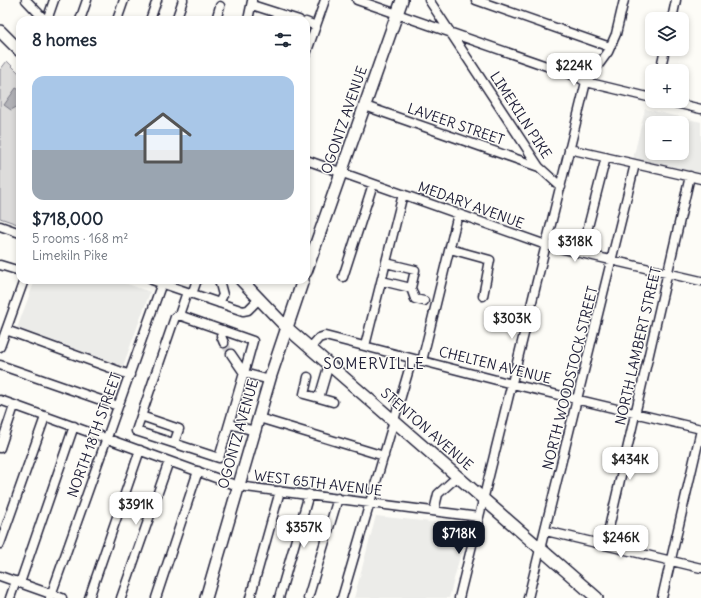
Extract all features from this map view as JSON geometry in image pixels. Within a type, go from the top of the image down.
[{"type":"main road","name":"OGONTZ AVENUE","points":[[310,261],[402,0]]},
{"type":"main road","points":[[0,31],[16,47]]},
{"type":"main road","name":"STENTON AVENUE","points":[[247,284],[286,327],[458,476],[593,596]]},
{"type":"main road","name":"OGONTZ AVENUE","points":[[206,598],[286,327],[302,284]]},
{"type":"street","points":[[26,0],[42,16]]},
{"type":"street","points":[[48,16],[54,0]]},
{"type":"street","points":[[81,16],[87,0]]},
{"type":"street","points":[[118,16],[124,0]]},
{"type":"street","points":[[151,16],[157,0]]},
{"type":"street","points":[[177,16],[183,0]]},
{"type":"street","points":[[310,43],[325,0]]},
{"type":"street","points":[[357,0],[578,77],[586,82],[645,96]]},
{"type":"street","name":"LIMEKILN PIKE","points":[[430,0],[450,33],[539,167],[561,187]]},
{"type":"street","points":[[476,0],[610,47]]},
{"type":"street","points":[[459,598],[586,82],[610,47],[624,0]]},
{"type":"street","points":[[673,12],[676,0]]},
{"type":"street","points":[[249,16],[252,1],[280,16]]},
{"type":"street","points":[[217,16],[220,6]]},
{"type":"street","points":[[310,24],[316,26]]},
{"type":"street","name":"LAVEER STREET","points":[[365,106],[539,167]]},
{"type":"street","points":[[689,106],[701,109]]},
{"type":"street","points":[[569,149],[701,179]]},
{"type":"street","points":[[588,227],[606,157]]},
{"type":"street","name":"MEDARY AVENUE","points":[[310,161],[546,246],[701,281]]},
{"type":"street","name":"NORTH WOODSTOCK STREET","points":[[528,598],[546,531],[635,164]]},
{"type":"street","name":"NORTH LAMBERT STREET","points":[[605,545],[690,176]]},
{"type":"street","points":[[343,277],[374,184]]},
{"type":"street","points":[[365,346],[403,194]]},
{"type":"street","points":[[422,361],[458,214]]},
{"type":"street","points":[[0,226],[16,232]]},
{"type":"street","points":[[450,249],[490,260],[483,296]]},
{"type":"street","points":[[386,262],[415,270],[411,288],[415,299],[424,301]]},
{"type":"street","points":[[0,265],[16,270]]},
{"type":"street","points":[[382,281],[411,288]]},
{"type":"street","points":[[0,347],[23,284]]},
{"type":"street","name":"NORTH 18TH STREET","points":[[50,596],[162,284]]},
{"type":"street","points":[[168,284],[190,293],[246,311],[260,299]]},
{"type":"street","points":[[179,315],[253,341],[219,458],[136,431],[175,317],[179,315],[195,284]]},
{"type":"street","points":[[219,303],[223,295],[220,284]]},
{"type":"street","points":[[6,330],[130,375]]},
{"type":"street","points":[[223,330],[221,336],[224,343]]},
{"type":"street","name":"CHELTEN AVENUE","points":[[310,348],[322,336],[512,384],[701,429]]},
{"type":"street","points":[[231,354],[244,373],[270,380]]},
{"type":"street","points":[[342,598],[412,359]]},
{"type":"street","points":[[320,398],[329,364]]},
{"type":"street","points":[[0,365],[118,406]]},
{"type":"street","points":[[308,377],[304,394],[333,402]]},
{"type":"street","name":"WEST 65TH AVENUE","points":[[0,400],[238,486],[478,517]]},
{"type":"street","points":[[0,448],[14,406]]},
{"type":"street","points":[[0,544],[45,416]]},
{"type":"street","points":[[141,416],[179,429],[174,443]]},
{"type":"street","points":[[259,418],[384,456]]},
{"type":"street","points":[[229,424],[255,431]]},
{"type":"street","points":[[10,598],[18,582],[74,426]]},
{"type":"street","points":[[662,598],[701,429]]},
{"type":"street","points":[[89,598],[140,450]]},
{"type":"street","points":[[121,598],[169,461]]},
{"type":"street","points":[[156,598],[198,471]]},
{"type":"street","points":[[434,511],[438,494],[458,476]]},
{"type":"street","points":[[250,598],[280,491]]},
{"type":"street","points":[[279,598],[309,494]]},
{"type":"street","points":[[308,598],[338,498]]},
{"type":"street","points":[[546,531],[701,568]]},
{"type":"street","points":[[0,576],[50,596],[62,598]]},
{"type":"shaded area","points":[[7,61],[16,70],[16,224],[0,218],[0,70]]},
{"type":"shaded area","points":[[16,88],[16,107],[11,110],[4,105]]},
{"type":"shaded area","points":[[645,109],[675,116],[645,116],[645,160],[689,160],[689,119],[701,122],[701,175],[633,159]]},
{"type":"shaded area","points":[[34,284],[127,284],[150,292],[123,366],[17,328]]},
{"type":"shaded area","points":[[376,516],[468,526],[449,598],[354,598]]},
{"type":"tunnel","points":[[224,343],[231,354]]},
{"type":"district","name":"SOMERVILLE","points":[[374,363]]}]
